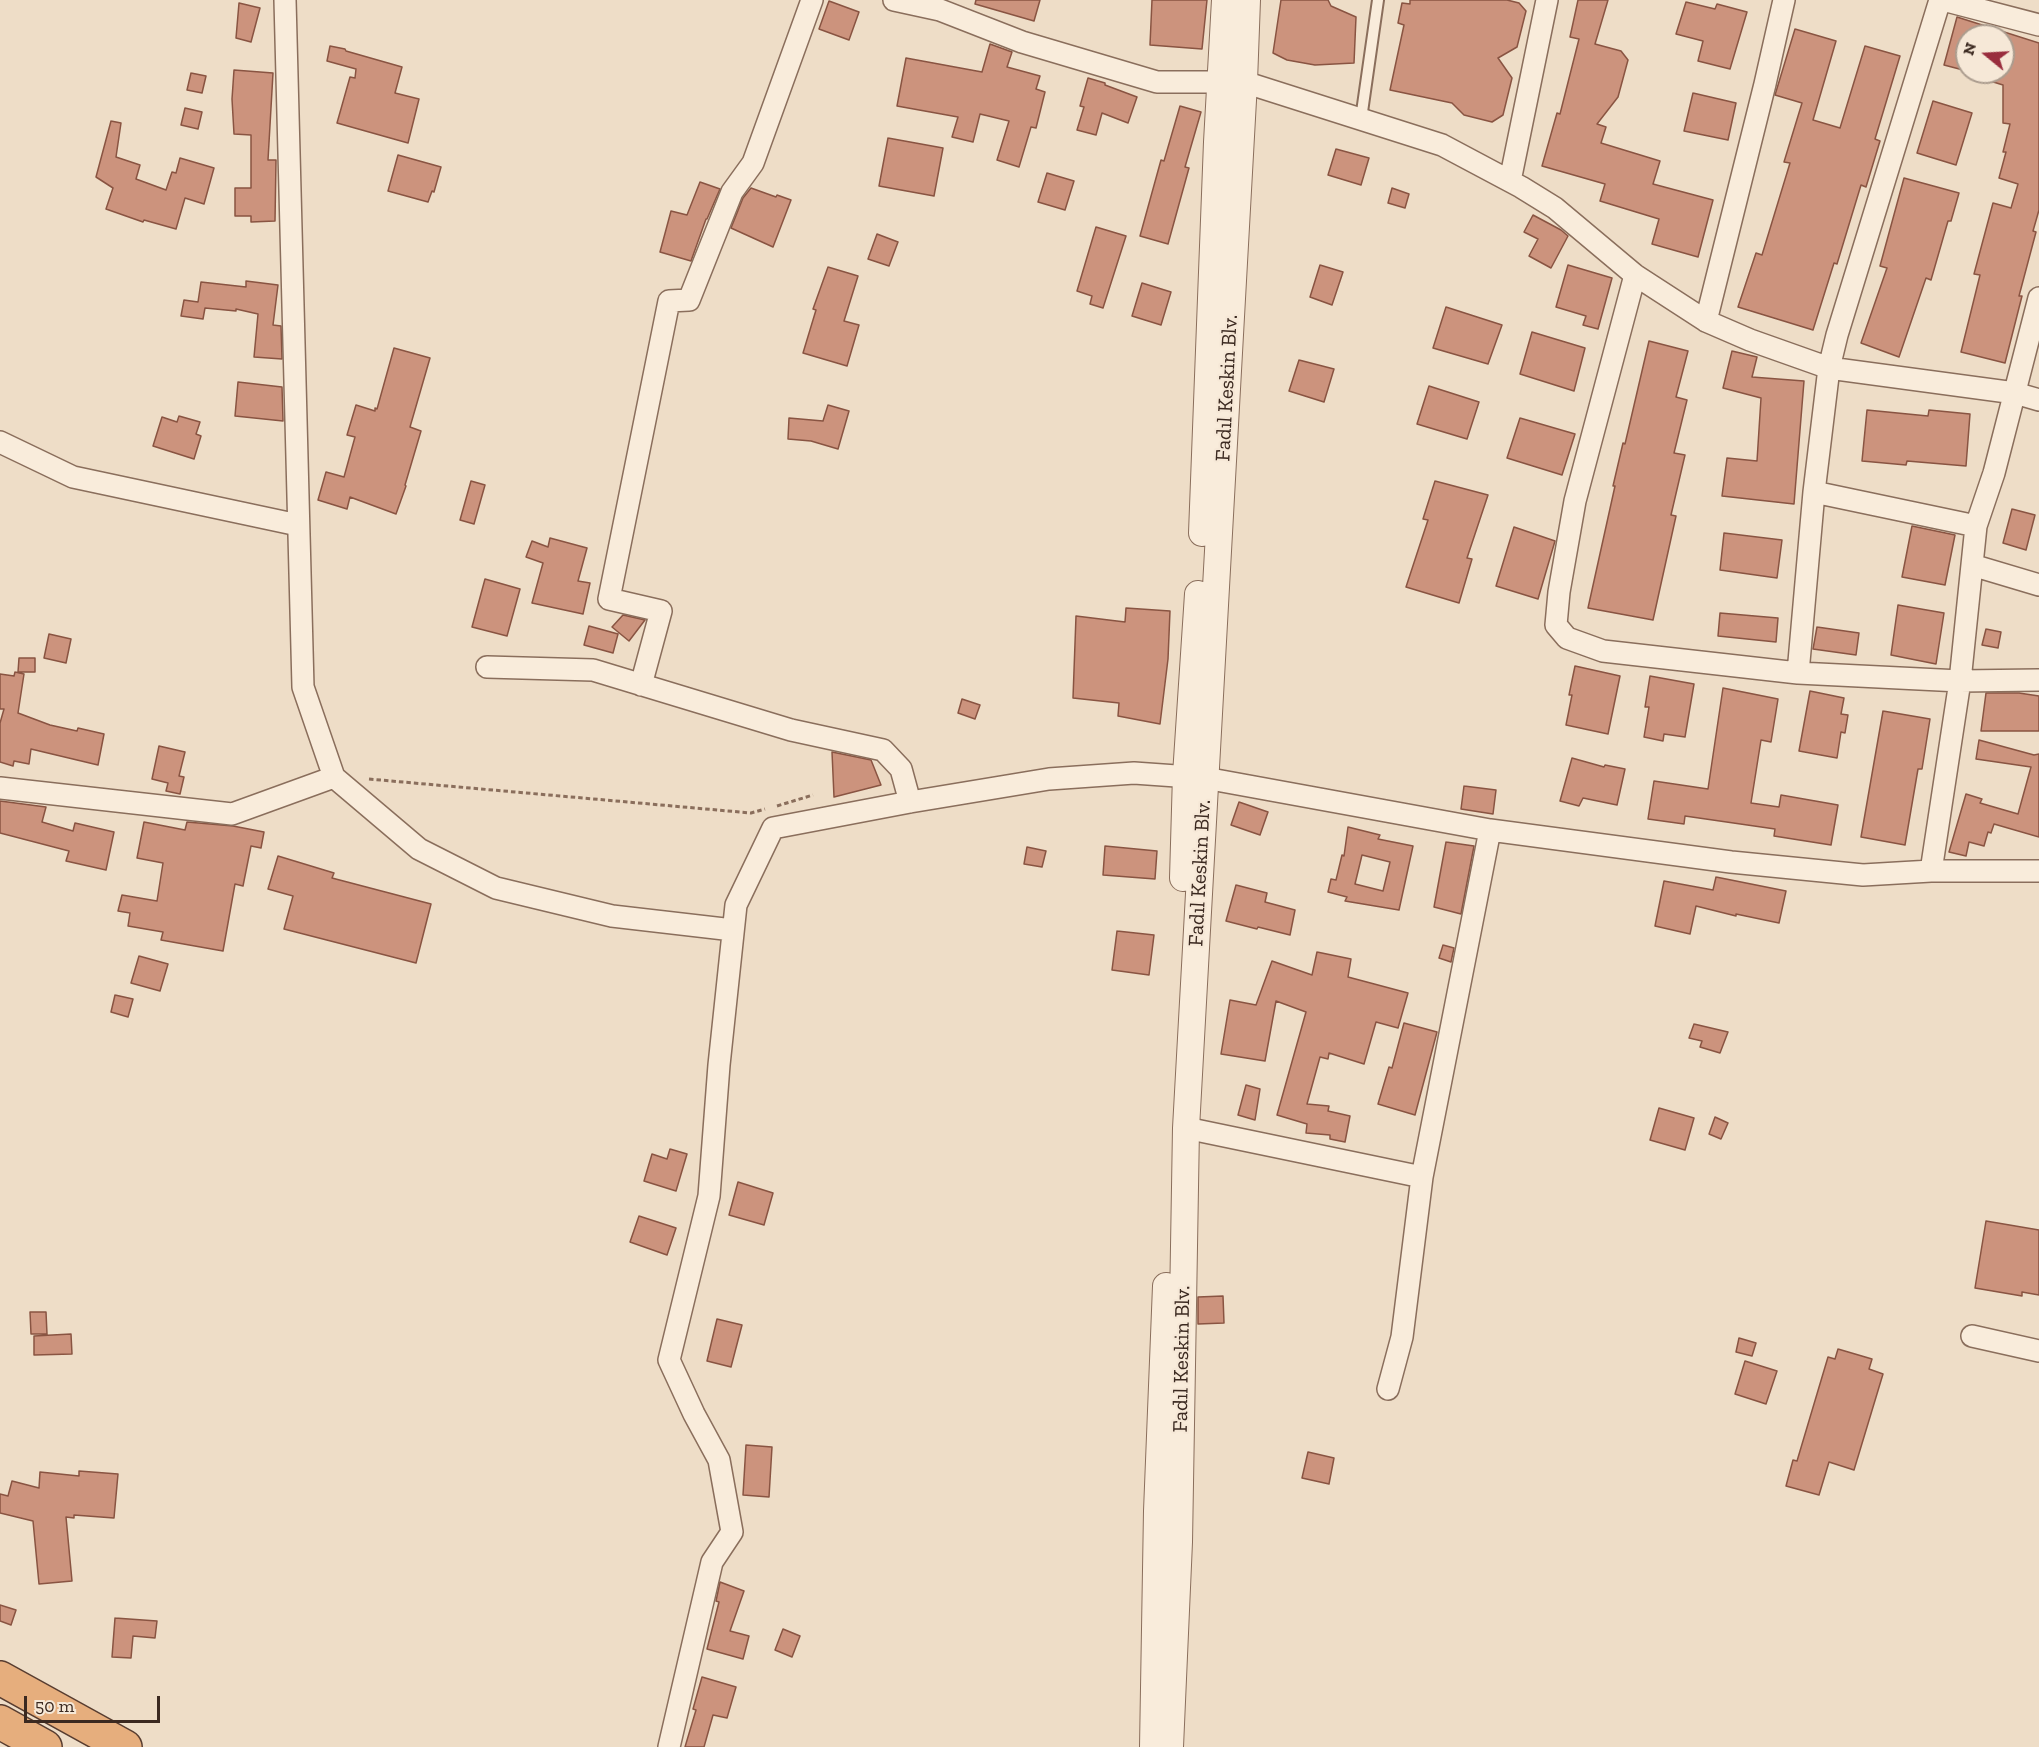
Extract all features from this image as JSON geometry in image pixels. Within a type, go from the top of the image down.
[{"type":"highway","points":[[0,1678],[125,1747]]},
{"type":"highway","points":[[0,1722],[45,1747]]},
{"type":"street","points":[[285,0],[303,687],[334,777],[419,849],[496,888],[612,916],[733,930]]},
{"type":"street","points":[[640,685],[662,610],[609,599],[669,301],[689,300],[732,192],[753,163],[812,0]]},
{"type":"street","points":[[894,0],[941,5],[1022,42],[1157,82],[1232,82],[1442,145],[1555,208],[1635,275],[1706,321],[1750,340],[1829,368],[2015,393],[2039,400]]},
{"type":"street","name":"Fadıl Keskin Blv.","points":[[1225,0],[1232,82]]},
{"type":"street","name":"Fadıl Keskin Blv.","points":[[1170,1747],[1179,1542],[1195,776],[1232,82],[1247,0]]},
{"type":"street","points":[[1510,182],[1547,0]]},
{"type":"street","points":[[1706,321],[1784,0]]},
{"type":"street","points":[[1798,673],[1814,492],[1829,368],[1942,0],[2039,25]]},
{"type":"street","points":[[1635,275],[1575,501],[1559,592],[1556,625],[1567,638],[1603,651],[1798,673],[1960,681],[2039,680]]},
{"type":"street","points":[[1931,871],[1960,681],[1976,526],[1994,472],[2039,298]]},
{"type":"street","points":[[0,441],[73,477],[298,525]]},
{"type":"street","points":[[1814,492],[1976,526]]},
{"type":"street","points":[[1972,565],[2039,585]]},
{"type":"street","points":[[486,667],[593,670],[791,730],[883,750],[901,769],[910,802]]},
{"type":"street","points":[[669,1747],[712,1562],[732,1532],[719,1460],[669,1360],[709,1196],[719,1065],[736,905],[773,828],[1049,779],[1134,773],[1195,776],[1490,830],[1731,862],[1863,875],[1931,871],[2039,871]]},
{"type":"street","name":"Fadıl Keskin Blv.","points":[[1153,1747],[1157,1511],[1181,940],[1195,776]]},
{"type":"street","points":[[0,788],[232,814],[334,777]]},
{"type":"street","points":[[1388,1389],[1402,1337],[1422,1177],[1490,830]]},
{"type":"street","points":[[1186,1128],[1422,1177]]},
{"type":"street","points":[[1972,1336],[2039,1351]]},
{"type":"lane","points":[[1361,119],[1378,0]]},
{"type":"path","points":[[334,777],[751,813],[813,795]]},
{"type":"building","points":[[976,0],[1040,0],[1034,21],[975,4]]},
{"type":"building","points":[[1152,0],[1207,0],[1202,49],[1150,45]]},
{"type":"building","points":[[1281,0],[1328,0],[1331,6],[1356,17],[1354,63],[1315,65],[1287,60],[1273,53]]},
{"type":"building","points":[[1410,0],[1507,0],[1519,3],[1526,11],[1517,47],[1498,58],[1512,78],[1503,115],[1492,122],[1464,115],[1452,103],[1390,90],[1404,25],[1398,23],[1402,3],[1410,4]]},
{"type":"building","points":[[1578,0],[1608,0],[1595,44],[1621,51],[1628,60],[1618,97],[1597,124],[1606,127],[1601,143],[1660,161],[1653,184],[1713,200],[1698,257],[1652,244],[1659,219],[1600,201],[1605,184],[1542,166],[1557,113],[1560,114],[1579,39],[1570,37]]},
{"type":"building","points":[[829,1],[859,12],[849,40],[819,29]]},
{"type":"building","points":[[1686,2],[1715,9],[1717,4],[1747,12],[1730,69],[1698,61],[1703,41],[1676,34]]},
{"type":"building","points":[[239,3],[260,8],[251,42],[236,38]]},
{"type":"building","points":[[1957,17],[1979,24],[1955,24]]},
{"type":"building","points":[[1955,24],[1955,68],[1944,65]]},
{"type":"building","points":[[1795,29],[1836,41],[1813,120],[1840,128],[1865,46],[1900,56],[1875,139],[1880,141],[1866,187],[1861,185],[1837,264],[1834,263],[1813,330],[1738,307],[1756,253],[1762,255],[1790,163],[1784,162],[1802,103],[1775,95]]},
{"type":"building","points":[[2015,35],[2039,43],[2039,210],[2033,231],[2036,232],[2019,296],[2022,296],[2005,363],[1961,352],[1980,275],[1974,274],[1993,203],[2011,208],[2018,184],[1999,178],[2010,124],[2003,123],[2003,85],[2000,84],[2015,84]]},
{"type":"building","points":[[990,44],[1012,52],[1007,67],[1040,76],[1036,89],[1045,92],[1036,128],[1031,127],[1019,167],[997,160],[1009,121],[980,114],[973,142],[952,137],[958,117],[897,106],[906,58],[982,72]]},
{"type":"building","points":[[330,46],[402,67],[395,93],[419,99],[408,143],[337,123],[350,77],[355,78],[356,69],[327,61]]},
{"type":"building","points":[[234,70],[273,73],[268,160],[276,160],[275,221],[251,222],[251,216],[235,216],[235,188],[251,188],[251,135],[234,134],[232,99]]},
{"type":"building","points":[[191,73],[206,76],[202,93],[187,90]]},
{"type":"building","points":[[1088,78],[1137,97],[1128,123],[1102,113],[1096,135],[1077,130],[1084,107],[1080,106]]},
{"type":"building","points":[[1693,93],[1736,103],[1728,140],[1684,131]]},
{"type":"building","points":[[1933,101],[1972,113],[1956,165],[1917,153]]},
{"type":"building","points":[[1180,106],[1201,112],[1185,167],[1189,168],[1168,244],[1140,236],[1161,160],[1164,161]]},
{"type":"building","points":[[185,108],[202,112],[198,129],[181,125]]},
{"type":"building","points":[[111,121],[121,123],[116,157],[140,165],[136,179],[166,190],[172,172],[176,173],[180,158],[214,168],[204,204],[185,198],[176,229],[144,220],[143,222],[106,209],[113,188],[96,177]]},
{"type":"building","points":[[888,138],[943,148],[934,196],[879,186]]},
{"type":"building","points":[[1336,149],[1369,158],[1361,185],[1328,175]]},
{"type":"building","points":[[398,155],[441,167],[434,192],[432,191],[428,202],[388,191]]},
{"type":"building","points":[[1047,173],[1074,181],[1065,210],[1038,202]]},
{"type":"building","points":[[1904,178],[1959,193],[1951,221],[1948,221],[1931,280],[1926,278],[1899,357],[1861,343],[1887,268],[1880,266]]},
{"type":"building","points":[[700,182],[720,189],[691,261],[660,252],[671,211],[687,215]]},
{"type":"building","points":[[751,188],[791,200],[773,247],[731,228],[743,198]]},
{"type":"building","points":[[1392,188],[1409,194],[1405,208],[1388,203]]},
{"type":"building","points":[[1533,215],[1568,236],[1551,268],[1529,256],[1538,239],[1524,232]]},
{"type":"building","points":[[1096,227],[1126,236],[1103,308],[1090,304],[1092,296],[1077,291]]},
{"type":"building","points":[[877,234],[898,242],[889,266],[868,259]]},
{"type":"building","points":[[1320,265],[1343,272],[1332,305],[1310,297]]},
{"type":"building","points":[[1568,265],[1612,278],[1598,329],[1583,325],[1586,316],[1556,307]]},
{"type":"building","points":[[828,267],[858,276],[844,321],[859,325],[847,366],[803,353],[816,310],[813,309]]},
{"type":"building","points":[[246,281],[278,285],[273,325],[281,326],[282,359],[254,357],[258,314],[236,309],[236,311],[205,308],[203,319],[181,316],[184,300],[198,302],[201,282],[246,287]]},
{"type":"building","points":[[1142,283],[1171,292],[1161,325],[1132,316]]},
{"type":"building","points":[[1446,307],[1502,325],[1488,364],[1433,348]]},
{"type":"building","points":[[1532,332],[1585,348],[1574,391],[1520,374]]},
{"type":"building","points":[[1649,341],[1688,351],[1676,397],[1687,400],[1674,453],[1685,455],[1671,515],[1676,516],[1653,620],[1588,608],[1615,486],[1613,486]]},
{"type":"building","points":[[394,348],[430,358],[410,427],[421,431],[396,514],[350,497],[347,509],[318,500],[326,472],[344,477],[355,437],[347,435],[356,405],[375,411],[375,408],[377,409]]},
{"type":"building","points":[[1732,351],[1757,357],[1752,377],[1804,381],[1794,504],[1722,496],[1727,458],[1757,461],[1761,398],[1723,388]]},
{"type":"building","points":[[1299,360],[1334,369],[1324,402],[1289,391]]},
{"type":"building","points":[[238,382],[282,387],[283,421],[235,416]]},
{"type":"building","points":[[1429,386],[1479,402],[1467,439],[1417,424]]},
{"type":"building","points":[[828,405],[849,411],[838,449],[811,441],[788,439],[789,418],[823,421]]},
{"type":"building","points":[[1867,410],[1928,416],[1929,410],[1970,414],[1966,466],[1907,461],[1906,465],[1862,461]]},
{"type":"building","points":[[179,416],[200,422],[196,434],[201,436],[194,459],[153,446],[162,417],[177,422]]},
{"type":"building","points":[[1520,418],[1575,434],[1562,475],[1507,458]]},
{"type":"building","points":[[471,481],[485,485],[474,524],[460,520]]},
{"type":"building","points":[[1435,481],[1488,495],[1467,558],[1472,559],[1459,603],[1406,587],[1428,520],[1423,519]]},
{"type":"building","points":[[2012,509],[2035,515],[2026,550],[2003,543]]},
{"type":"building","points":[[1912,526],[1955,535],[1945,585],[1902,577]]},
{"type":"building","points":[[1514,527],[1555,541],[1538,599],[1496,586]]},
{"type":"building","points":[[1724,533],[1782,540],[1777,578],[1720,570]]},
{"type":"building","points":[[550,538],[587,548],[578,581],[590,583],[583,614],[532,603],[543,563],[526,557],[532,541],[548,547]]},
{"type":"building","points":[[485,579],[520,589],[507,636],[472,627]]},
{"type":"building","points":[[1898,605],[1944,613],[1936,664],[1891,655]]},
{"type":"building","points":[[1126,608],[1170,611],[1168,659],[1160,724],[1118,716],[1119,703],[1073,698],[1076,616],[1125,622]]},
{"type":"building","points":[[1720,613],[1778,618],[1776,642],[1718,636]]},
{"type":"building","points":[[623,615],[645,620],[629,641],[612,627]]},
{"type":"building","points":[[589,626],[618,634],[613,653],[584,645]]},
{"type":"building","points":[[1817,627],[1859,633],[1856,655],[1813,649]]},
{"type":"building","points":[[1986,629],[2001,632],[1998,648],[1982,645]]},
{"type":"building","points":[[49,634],[71,639],[66,663],[44,658]]},
{"type":"building","points":[[19,658],[35,658],[35,672],[18,672]]},
{"type":"building","points":[[1575,666],[1620,676],[1608,734],[1566,725]]},
{"type":"building","points":[[15,672],[24,674],[18,713],[50,725],[104,734],[98,765],[31,749],[29,764],[14,761],[13,766],[0,762],[0,723],[4,709],[0,709],[0,674],[14,676]]},
{"type":"building","points":[[1650,676],[1694,684],[1685,737],[1664,734],[1663,741],[1644,737],[1649,707],[1645,707]]},
{"type":"building","points":[[1723,688],[1778,699],[1771,742],[1761,740],[1751,803],[1779,807],[1781,795],[1838,805],[1831,845],[1774,836],[1775,829],[1685,816],[1684,824],[1648,819],[1654,781],[1708,789]]},
{"type":"building","points":[[1810,691],[1844,698],[1841,714],[1848,715],[1845,733],[1841,732],[1837,758],[1799,751]]},
{"type":"building","points":[[1986,693],[2019,693],[2039,696],[2039,731],[1981,731]]},
{"type":"building","points":[[962,699],[980,705],[975,719],[958,713]]},
{"type":"building","points":[[1883,711],[1930,719],[1922,769],[1918,769],[1905,845],[1861,837]]},
{"type":"building","points":[[1979,740],[2034,755],[2039,754],[2039,837],[1994,824],[1991,833],[1988,832],[1984,846],[1969,842],[1966,856],[1949,852],[1966,794],[1982,799],[1980,803],[2018,814],[2031,767],[1976,759]]},
{"type":"building","points":[[159,746],[185,752],[179,776],[184,777],[180,794],[166,791],[168,783],[152,779]]},
{"type":"building","points":[[832,752],[871,760],[881,785],[834,797]]},
{"type":"building","points":[[1572,758],[1604,767],[1605,765],[1625,769],[1617,805],[1583,798],[1579,806],[1560,801]]},
{"type":"building","points":[[1464,786],[1496,790],[1493,814],[1461,809]]},
{"type":"building","points":[[0,801],[46,807],[42,822],[73,831],[75,823],[114,832],[106,870],[66,861],[69,851],[0,833]]},
{"type":"building","points":[[1239,802],[1268,812],[1260,835],[1231,825]]},
{"type":"building","points":[[144,822],[185,830],[187,822],[233,826],[264,832],[261,848],[251,846],[243,886],[235,884],[223,951],[161,940],[163,932],[128,926],[130,913],[118,911],[122,895],[157,901],[163,863],[137,858]]},
{"type":"building","points":[[1348,827],[1380,835],[1378,839],[1413,846],[1399,910],[1345,901],[1347,897],[1328,892],[1331,879],[1336,880],[1342,855],[1344,856]],"holes":[[[1362,855],[1390,862],[1383,891],[1355,884]]]},
{"type":"building","points":[[1446,842],[1474,846],[1461,914],[1434,907]]},
{"type":"building","points":[[1105,846],[1157,851],[1155,879],[1103,875]]},
{"type":"building","points":[[1027,847],[1046,851],[1042,867],[1024,864]]},
{"type":"building","points":[[278,856],[334,873],[332,878],[431,904],[416,963],[284,929],[293,896],[268,889]]},
{"type":"building","points":[[1716,877],[1786,891],[1779,923],[1696,906],[1690,934],[1655,926],[1664,881],[1713,890]]},
{"type":"building","points":[[1236,885],[1267,893],[1265,902],[1295,910],[1290,935],[1226,921]]},
{"type":"building","points":[[1117,931],[1154,935],[1149,975],[1112,970]]},
{"type":"building","points":[[1443,945],[1454,948],[1451,962],[1439,958]]},
{"type":"building","points":[[1317,952],[1351,959],[1348,977],[1408,993],[1398,1028],[1376,1022],[1364,1064],[1329,1053],[1328,1059],[1320,1057],[1307,1104],[1329,1106],[1328,1111],[1350,1116],[1345,1142],[1330,1139],[1330,1135],[1306,1133],[1307,1124],[1277,1115],[1306,1012],[1276,1001],[1265,1061],[1221,1054],[1230,1000],[1256,1005],[1272,961],[1312,975]]},
{"type":"building","points":[[139,956],[168,964],[160,991],[131,983]]},
{"type":"building","points":[[115,995],[133,999],[128,1017],[111,1012]]},
{"type":"building","points":[[1404,1023],[1437,1032],[1415,1115],[1378,1104],[1389,1067],[1392,1068]]},
{"type":"building","points":[[1694,1024],[1728,1032],[1720,1053],[1700,1047],[1702,1041],[1689,1038]]},
{"type":"building","points":[[1246,1085],[1260,1089],[1255,1120],[1238,1115]]},
{"type":"building","points":[[1659,1108],[1694,1118],[1685,1150],[1650,1140]]},
{"type":"building","points":[[1715,1117],[1728,1123],[1721,1139],[1709,1134]]},
{"type":"building","points":[[670,1149],[687,1154],[676,1191],[644,1181],[652,1154],[667,1159]]},
{"type":"building","points":[[738,1182],[773,1193],[764,1225],[729,1215]]},
{"type":"building","points":[[639,1216],[676,1228],[667,1255],[630,1242]]},
{"type":"building","points":[[1986,1221],[2039,1230],[2039,1295],[2022,1292],[2022,1296],[1975,1288]]},
{"type":"building","points":[[1223,1296],[1224,1323],[1198,1324],[1198,1297]]},
{"type":"building","points":[[30,1312],[46,1312],[47,1334],[31,1334]]},
{"type":"building","points":[[717,1319],[742,1325],[731,1367],[707,1361]]},
{"type":"building","points":[[71,1334],[72,1354],[34,1355],[34,1336]]},
{"type":"building","points":[[1739,1338],[1756,1343],[1752,1356],[1736,1352]]},
{"type":"building","points":[[1838,1349],[1872,1359],[1869,1369],[1883,1374],[1854,1470],[1829,1462],[1819,1495],[1786,1486],[1793,1460],[1797,1461],[1828,1357],[1835,1359]]},
{"type":"building","points":[[1745,1361],[1777,1371],[1766,1404],[1735,1394]]},
{"type":"building","points":[[746,1445],[772,1447],[769,1497],[743,1495]]},
{"type":"building","points":[[1308,1452],[1334,1458],[1329,1484],[1302,1478]]},
{"type":"building","points":[[79,1471],[118,1474],[114,1518],[74,1515],[74,1518],[66,1517],[72,1581],[39,1584],[33,1521],[0,1513],[0,1494],[8,1496],[12,1481],[39,1488],[40,1472],[79,1476]]},
{"type":"building","points":[[720,1582],[744,1591],[730,1631],[749,1636],[743,1659],[707,1649],[719,1602],[716,1601]]},
{"type":"building","points":[[0,1605],[16,1610],[11,1625],[0,1621]]},
{"type":"building","points":[[115,1618],[157,1621],[155,1638],[133,1636],[131,1658],[112,1657]]},
{"type":"building","points":[[783,1629],[800,1636],[792,1657],[775,1650]]},
{"type":"building","points":[[702,1677],[736,1687],[727,1718],[713,1715],[704,1747],[685,1747],[696,1710],[693,1709]]}]
